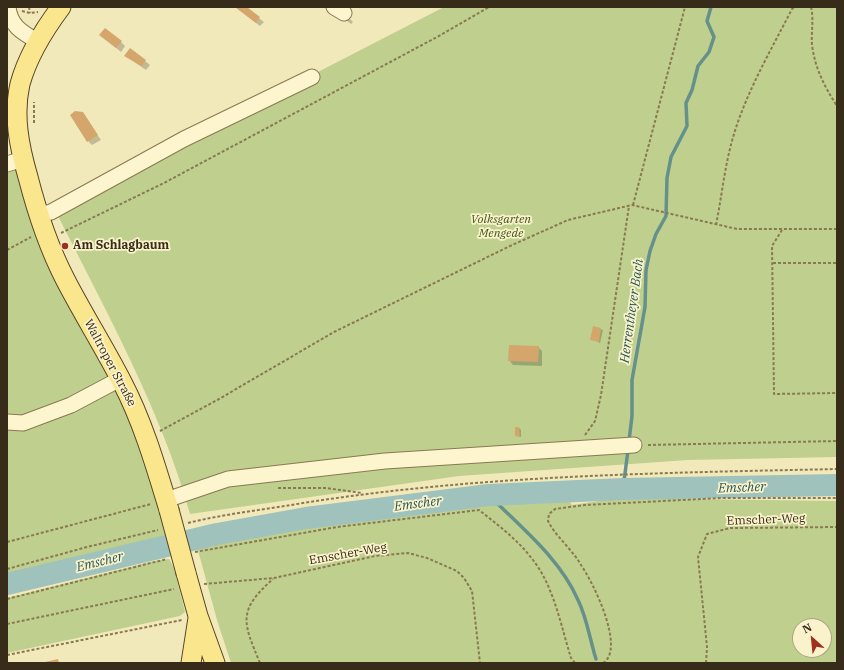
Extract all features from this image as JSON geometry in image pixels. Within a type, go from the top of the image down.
[{"type":"main road","name":"Waltroper Straße","points":[[61,7],[37,40],[26,65],[17,100],[17,128],[12,160],[38,215],[64,278],[120,379],[140,424],[168,505],[198,616],[216,663]]},
{"type":"main road","points":[[190,663],[198,616]]},
{"type":"street","points":[[8,12],[17,29],[37,40]]},
{"type":"street","points":[[38,215],[51,212],[184,139],[312,77]]},
{"type":"street","points":[[7,422],[23,423],[70,405],[120,379]]},
{"type":"street","points":[[168,505],[228,479],[385,461],[634,445]]},
{"type":"path","points":[[29,7],[30,13]]},
{"type":"path","points":[[59,234],[164,183],[430,41],[489,7]]},
{"type":"path","points":[[632,205],[685,7]]},
{"type":"path","points":[[716,225],[733,136],[742,110],[794,7]]},
{"type":"path","points":[[811,7],[812,44],[816,63],[822,84],[837,106]]},
{"type":"path","points":[[34,96],[34,124]]},
{"type":"path","points":[[157,432],[219,399],[334,332],[568,220],[632,205],[655,209],[737,229],[837,229]]},
{"type":"path","points":[[569,449],[583,438],[595,421],[606,366],[628,206]]},
{"type":"path","points":[[782,230],[772,246],[774,394],[837,393]]},
{"type":"path","points":[[7,250],[33,235]]},
{"type":"path","points":[[772,263],[837,263]]},
{"type":"path","points":[[634,445],[837,441]]},
{"type":"path","points":[[199,520],[365,493],[455,484],[618,474],[837,469]]},
{"type":"path","points":[[271,488],[326,488],[365,493]]},
{"type":"path","points":[[603,663],[611,656],[612,646],[609,629],[593,586],[582,565],[548,521],[549,514],[555,509],[585,505],[722,498],[837,498]]},
{"type":"path","points":[[7,542],[168,505]]},
{"type":"path","points":[[191,553],[337,527],[479,510],[518,542],[534,561],[546,582],[571,658],[575,663]]},
{"type":"path","name":"Emscher-Weg","points":[[706,663],[707,647],[698,557],[707,534],[730,528],[837,528]]},
{"type":"path","points":[[7,569],[87,547],[147,533]]},
{"type":"path","name":"Emscher-Weg","points":[[7,624],[188,579],[274,578],[375,556],[408,553],[427,558],[457,571],[464,578],[472,591],[480,663]]},
{"type":"path","points":[[7,599],[168,559]]},
{"type":"path","points":[[260,663],[247,629],[245,618],[259,591],[274,578]]},
{"type":"path","points":[[7,655],[198,616]]},
{"type":"green space","name":"Volksgarten Mengede","points":[[444,7],[837,7],[837,457],[688,460],[459,476],[190,514],[178,474],[163,435],[130,358],[54,208]]},
{"type":"green space","points":[[23,159],[38,215],[123,383],[179,543],[7,584],[7,167]]},
{"type":"green space","points":[[566,496],[572,505],[620,498],[837,501],[837,663],[231,663],[217,620],[196,543],[473,503]]},
{"type":"green space","points":[[169,559],[174,568],[185,612],[180,616],[7,653],[7,598],[154,561]]},
{"type":"building","points":[[235,7],[247,7],[260,17],[256,23]]},
{"type":"building","points":[[105,28],[122,41],[116,48],[99,35]]},
{"type":"building","points":[[130,48],[146,60],[142,66],[124,56]]},
{"type":"building","points":[[75,111],[83,112],[98,135],[87,142],[70,115]]},
{"type":"building","points":[[593,326],[601,328],[599,342],[590,340]]},
{"type":"building","points":[[509,345],[539,346],[538,362],[508,361]]},
{"type":"building","points":[[515,427],[519,427],[520,436],[515,436]]},
{"type":"building","points":[[58,659],[59,663],[45,663],[45,662]]},
{"type":"waterway","name":"Herrentheyer Bach","points":[[629,441],[632,416],[632,380],[645,307],[646,270],[650,251],[656,234],[666,216],[667,178],[671,157],[687,126],[686,103],[692,90],[698,66],[709,52],[714,37],[707,21],[711,7]]},
{"type":"waterway","name":"Herrentheyer Bach","points":[[623,489],[628,450]]},
{"type":"waterway","name":"Emscher","points":[[7,584],[217,534],[306,518],[489,495],[623,489],[837,485]]},
{"type":"waterway","points":[[489,495],[538,544],[561,570],[570,584],[584,614],[596,659]]},
{"type":"place","name":"Am Schlagbaum","points":[[65,246]]}]
